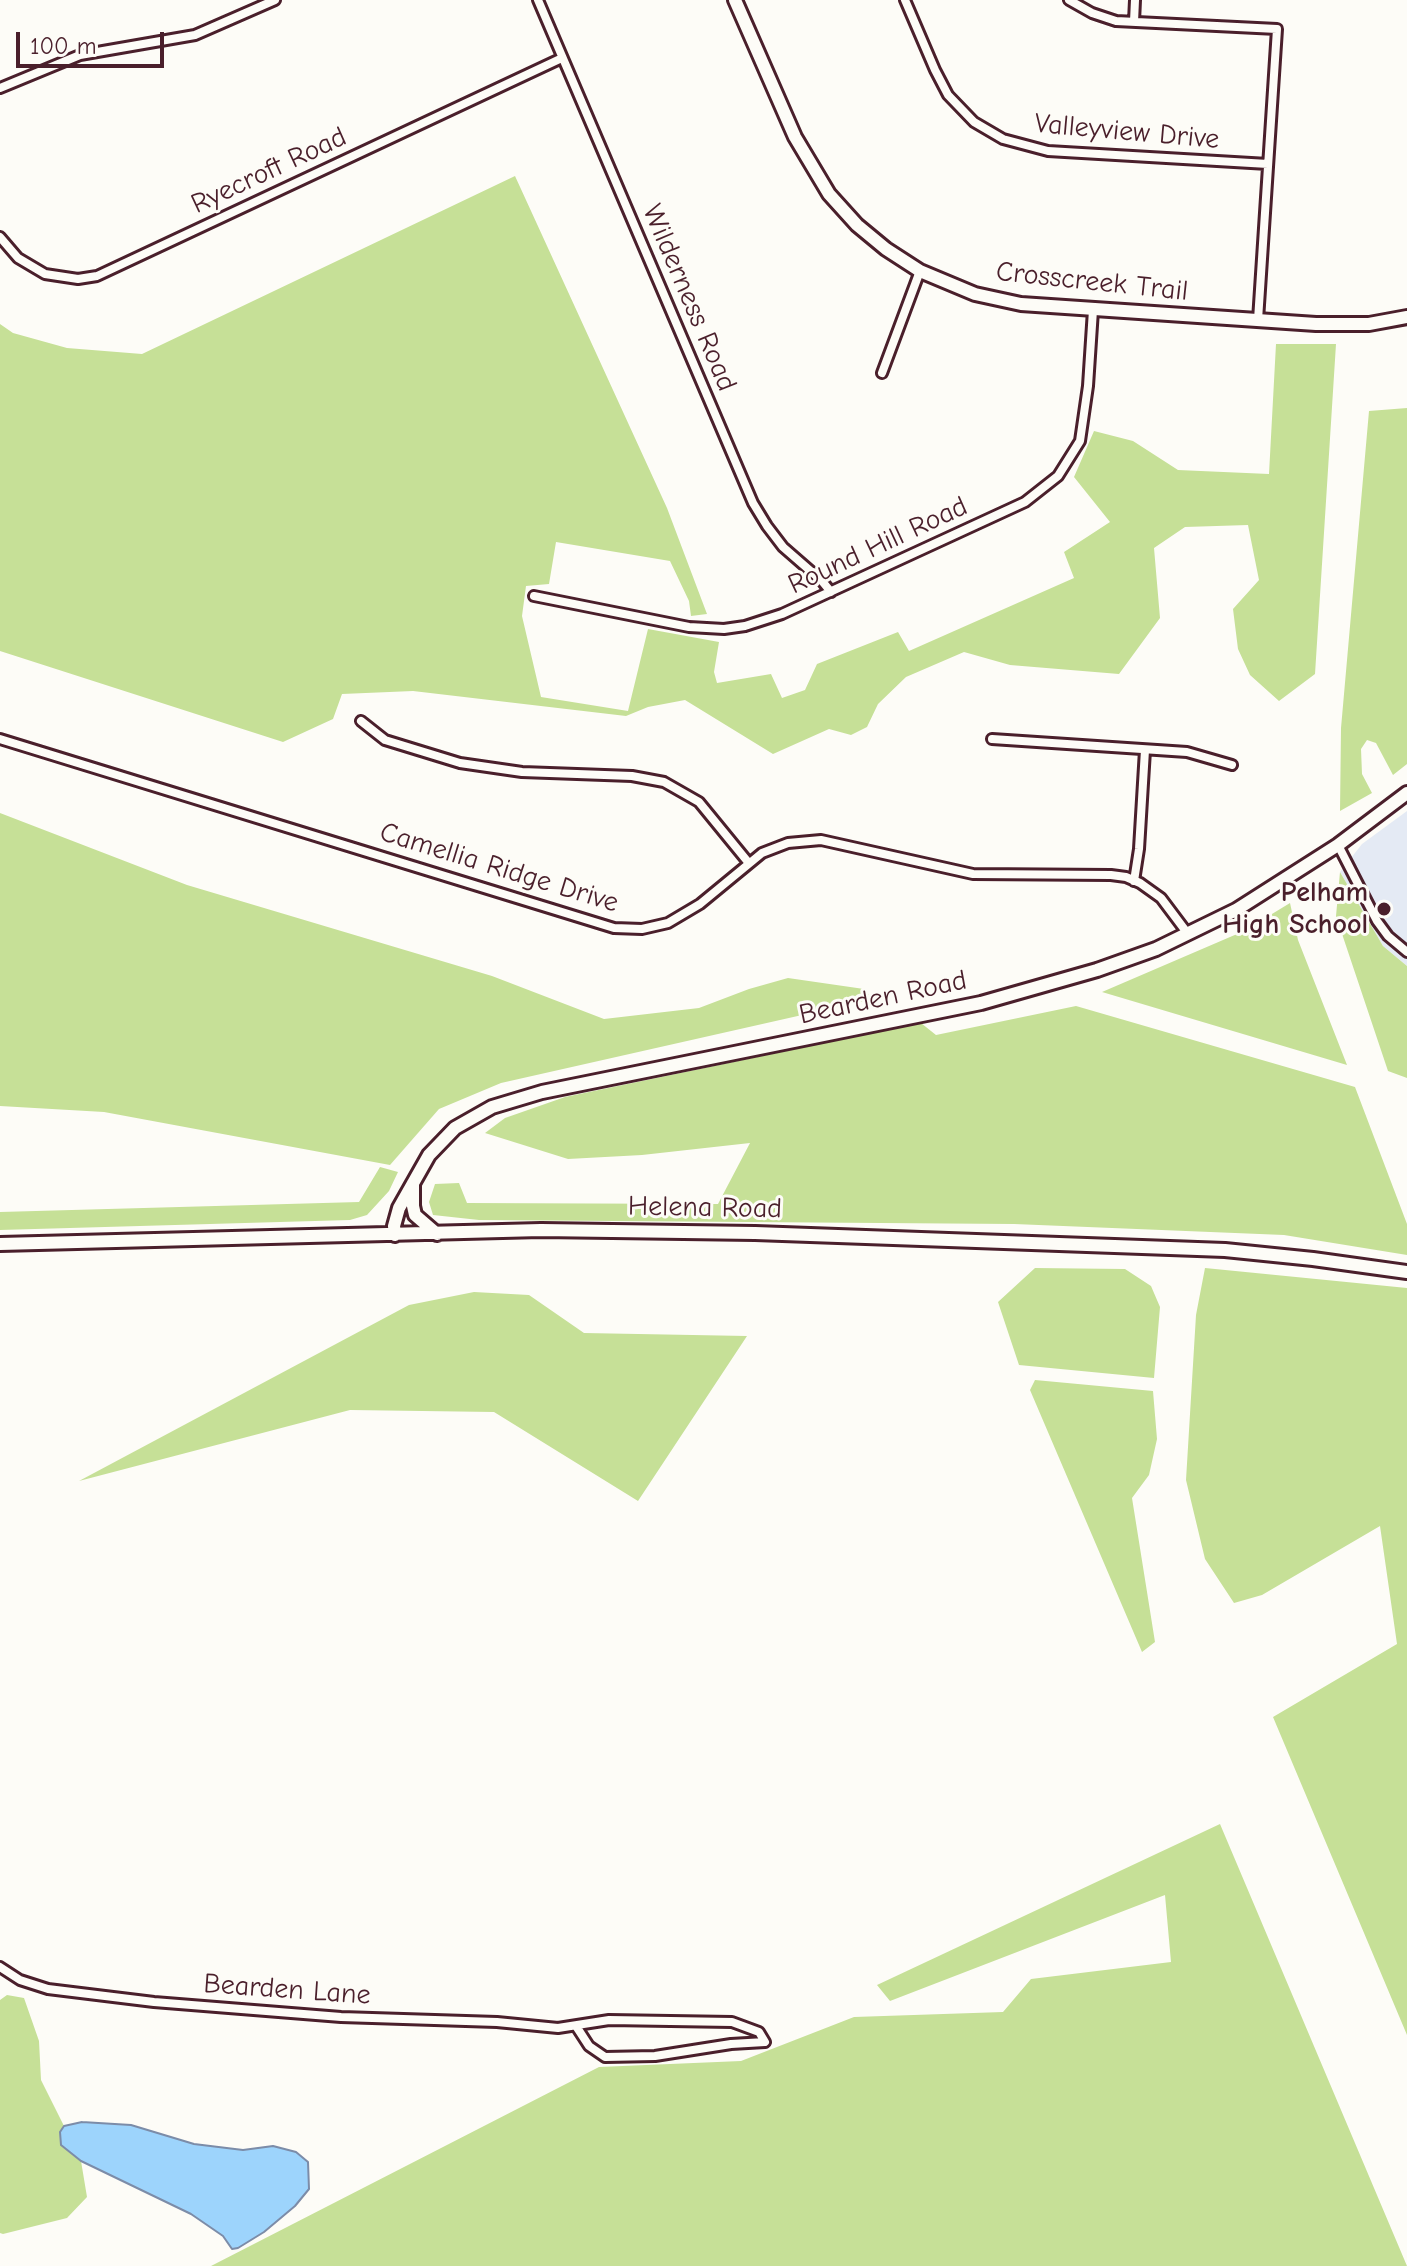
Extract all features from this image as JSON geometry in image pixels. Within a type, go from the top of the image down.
[{"type":"street","points":[[0,88],[80,55],[195,35],[275,0]]},
{"type":"street","name":"Wilderness Road","points":[[538,0],[753,503],[783,547],[831,592]]},
{"type":"street","name":"Crosscreek Trail","points":[[735,0],[795,137],[829,194],[857,225],[920,271],[964,290],[999,300],[1093,310],[1316,324],[1369,324],[1407,317]]},
{"type":"street","name":"Valleyview Drive","points":[[905,0],[948,95],[974,122],[1003,139],[1048,151],[1268,164]]},
{"type":"street","points":[[1069,0],[1092,13],[1116,21],[1277,29],[1258,320]]},
{"type":"street","points":[[1134,22],[1135,0]]},
{"type":"street","name":"Ryecroft Road","points":[[0,237],[18,258],[45,274],[78,279],[97,276],[562,58]]},
{"type":"street","points":[[882,373],[920,271]]},
{"type":"street","name":"Round Hill Road","points":[[534,596],[689,627],[724,629],[765,621],[1025,502],[1058,476],[1073,456],[1084,424],[1093,310]]},
{"type":"street","points":[[361,721],[385,740],[460,763],[522,772],[632,776],[664,782],[699,802],[748,862]]},
{"type":"street","name":"Camellia Ridge Drive","points":[[0,739],[614,928],[642,929],[681,917],[762,853],[788,843],[821,840],[973,874],[1111,875],[1134,881]]},
{"type":"street","points":[[992,739],[1187,752],[1232,765]]},
{"type":"street","points":[[1145,750],[1134,881],[1161,898],[1188,934]]},
{"type":"street","name":"Bearden Road","points":[[395,1235],[396,1217],[429,1155],[455,1128],[481,1112],[520,1097],[992,1000],[1097,970],[1188,934],[1275,888],[1407,793]]},
{"type":"street","points":[[1338,845],[1377,921],[1388,936],[1407,952]]},
{"type":"street","points":[[414,1179],[415,1215],[437,1234]]},
{"type":"street","name":"Helena Road","points":[[0,1244],[637,1230],[1225,1250],[1407,1272]]},
{"type":"street","name":"Bearden Lane","points":[[0,1967],[20,1980],[48,1989],[154,2002],[341,2017],[497,2022],[558,2028],[609,2020],[732,2022],[759,2032],[765,2042],[655,2056],[605,2057],[589,2046],[576,2026]]},
{"type":"shaded area","name":"Pelham High School","points":[[1407,811],[1407,966],[1383,946],[1340,872],[1362,844]]},
{"type":"green space","points":[[515,176],[667,508],[707,614],[691,616],[689,601],[670,561],[556,542],[549,584],[526,586],[522,616],[541,697],[628,711],[648,629],[719,642],[714,672],[717,683],[771,674],[782,698],[805,690],[817,664],[898,632],[909,651],[1074,578],[1064,552],[1110,522],[1074,477],[1094,431],[1133,441],[1178,470],[1269,474],[1276,344],[1336,344],[1315,674],[1279,701],[1250,675],[1238,649],[1233,609],[1259,580],[1248,525],[1185,527],[1154,548],[1160,618],[1119,674],[1010,665],[964,652],[906,677],[878,704],[867,727],[851,735],[829,729],[773,754],[685,700],[648,707],[626,716],[413,691],[342,694],[333,719],[283,742],[0,651],[0,324],[13,333],[67,348],[142,354]]},
{"type":"green space","points":[[1407,408],[1407,764],[1393,775],[1376,743],[1367,740],[1361,749],[1362,774],[1372,793],[1340,811],[1341,728],[1369,411]]},
{"type":"green space","points":[[0,813],[187,885],[492,976],[604,1019],[699,1008],[788,978],[864,989],[873,999],[501,1083],[439,1109],[390,1165],[104,1112],[0,1106]]},
{"type":"green space","points":[[1340,872],[1383,946],[1407,966],[1407,1078],[1388,1071],[1336,916]]},
{"type":"green space","points":[[1290,903],[1298,940],[1347,1065],[1102,992],[1244,931]]},
{"type":"green space","points":[[1076,1006],[1355,1087],[1407,1224],[1407,1255],[1284,1235],[1014,1224],[479,1220],[433,1215],[429,1202],[435,1184],[459,1183],[467,1203],[718,1204],[750,1143],[642,1155],[568,1159],[485,1133],[505,1118],[565,1097],[921,1023],[936,1035]]},
{"type":"green space","points":[[380,1167],[398,1172],[389,1191],[367,1215],[350,1220],[0,1230],[0,1212],[359,1202]]},
{"type":"green space","points":[[1035,1268],[1125,1269],[1151,1286],[1160,1307],[1154,1378],[1019,1365],[998,1302]]},
{"type":"green space","points":[[1205,1268],[1407,1288],[1407,2035],[1273,1717],[1397,1644],[1380,1526],[1262,1595],[1234,1603],[1205,1559],[1186,1480],[1196,1315]]},
{"type":"green space","points":[[474,1292],[529,1295],[584,1333],[747,1336],[638,1501],[494,1412],[350,1410],[79,1481],[409,1305]]},
{"type":"green space","points":[[1035,1380],[1153,1391],[1157,1439],[1149,1475],[1132,1498],[1155,1642],[1142,1652],[1030,1390]]},
{"type":"green space","points":[[1220,1824],[1407,2266],[211,2266],[599,2067],[741,2061],[854,2017],[1003,2012],[1031,1979],[1171,1962],[1165,1895],[890,2001],[877,1985]]},
{"type":"green space","points":[[7,1995],[24,1998],[39,2041],[41,2080],[64,2126],[60,2132],[61,2145],[81,2161],[87,2197],[67,2218],[3,2234],[0,2233],[0,2000]]},
{"type":"water","points":[[82,2122],[131,2125],[194,2144],[243,2150],[273,2146],[296,2152],[308,2162],[309,2189],[295,2206],[264,2232],[232,2249],[223,2236],[191,2214],[81,2161],[61,2145],[60,2132],[64,2126]]},
{"type":"place","name":"Pelham High School","points":[[1384,909]]}]
